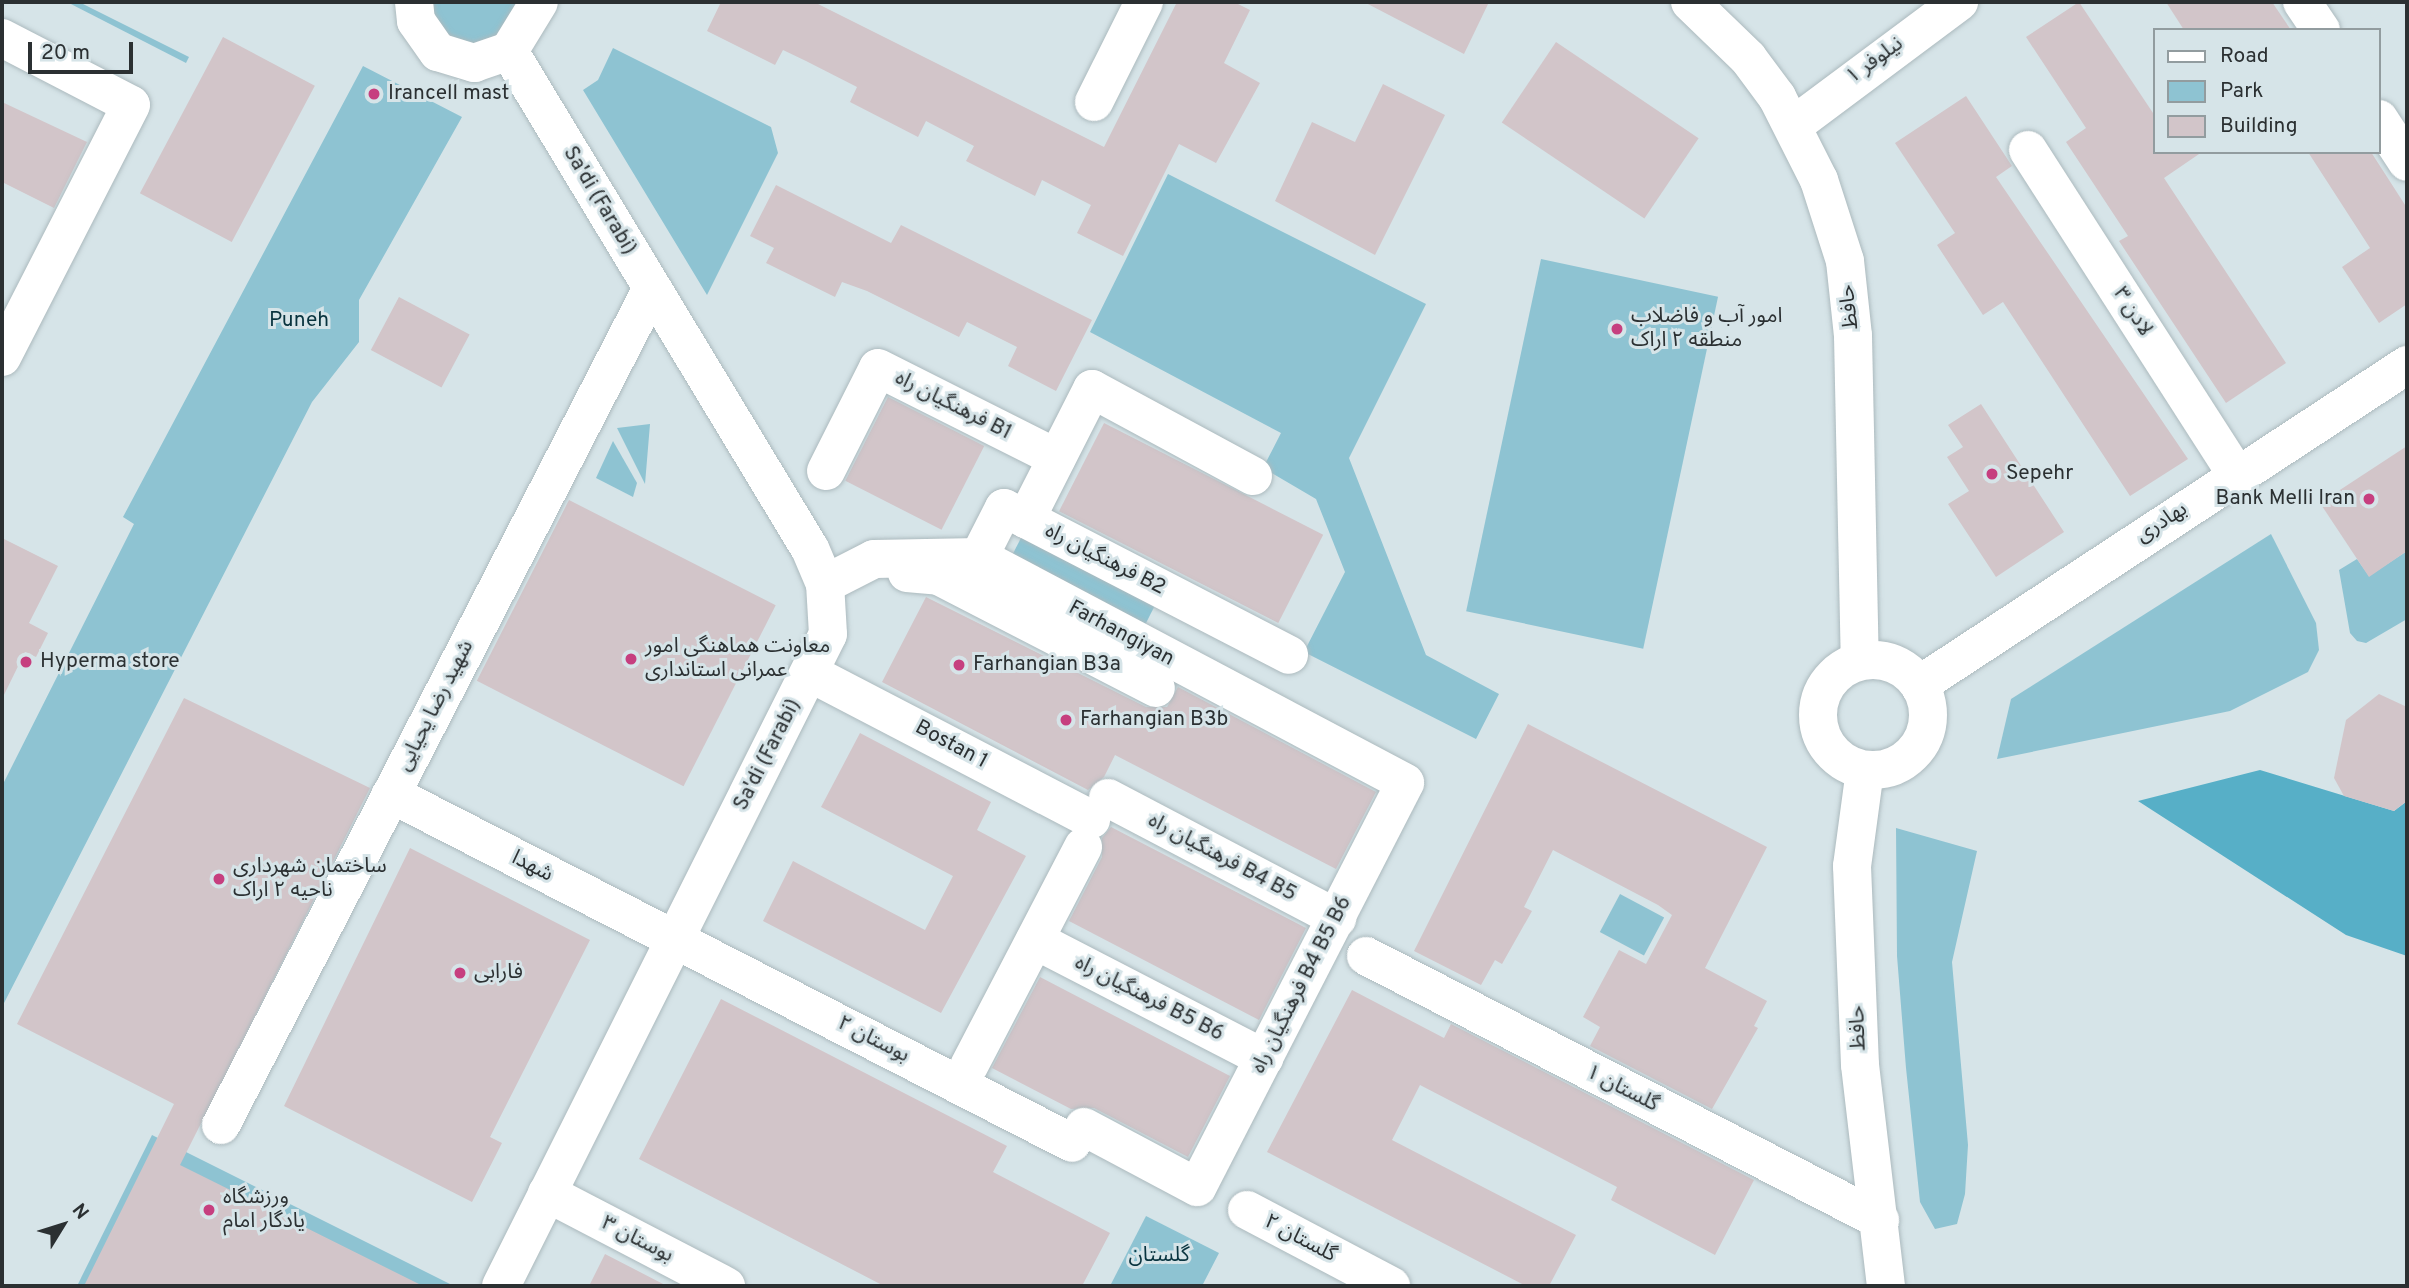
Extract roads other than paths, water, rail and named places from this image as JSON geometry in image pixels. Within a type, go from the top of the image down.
[{"type":"street","points":[[414,2],[416,21],[439,53],[474,63],[509,51],[539,2]]},
{"type":"street","points":[[1094,102],[1144,2]]},
{"type":"street","name":"حافظ","points":[[1690,2],[1748,58],[1794,125],[1819,180],[1845,261],[1854,349],[1860,660]]},
{"type":"street","name":"نیلوفر ۱","points":[[1794,125],[1959,2]]},
{"type":"street","points":[[2302,2],[2320,28]]},
{"type":"street","points":[[2,38],[131,105],[2,357]]},
{"type":"street","name":"Sa'di (Farabi)","points":[[500,1286],[673,939],[810,673],[828,634],[840,576],[810,549],[509,51]]},
{"type":"street","points":[[2381,122],[2407,162]]},
{"type":"street","name":"لادن ۳","points":[[2028,150],[2237,475]]},
{"type":"street","name":"شهید رضا یحیایی","points":[[221,1125],[652,288]]},
{"type":"street","name":"بهادری","points":[[1919,685],[2407,365]]},
{"type":"street","name":"فرهنگیان راه B1","points":[[826,471],[878,368],[1057,458]]},
{"type":"street","name":"فرهنگیان راه B2","points":[[1252,475],[1092,389],[1026,519],[1289,655]]},
{"type":"street","points":[[979,557],[1004,508],[1026,519]]},
{"type":"street","name":"Farhangiyan","points":[[840,576],[874,559],[979,557],[1166,676],[1405,783]]},
{"type":"street","points":[[840,576],[939,576],[1166,676],[1203,611]]},
{"type":"street","points":[[1860,660],[1893,663],[1919,685],[1928,719],[1921,744],[1900,763],[1865,770],[1835,755],[1818,726],[1822,692],[1843,667],[1860,660]]},
{"type":"street","name":"Bostan 1","points":[[810,673],[1094,821]]},
{"type":"street","name":"حافظ","points":[[1865,770],[1852,866],[1860,1065],[1886,1286]]},
{"type":"street","name":"فرهنگیان راه B4 B5 B6","points":[[1197,1187],[1405,783]]},
{"type":"street","name":"شهدا","points":[[391,794],[673,939]]},
{"type":"street","points":[[969,1066],[1094,821]]},
{"type":"street","name":"فرهنگیان راه B4 B5","points":[[1094,821],[1336,918]]},
{"type":"street","name":"بوستان ۲","points":[[673,939],[1078,1135],[1197,1187]]},
{"type":"street","name":"فرهنگیان راه B5 B6","points":[[1035,940],[1264,1058]]},
{"type":"street","name":"گلستان ۱","points":[[1366,956],[1880,1220]]},
{"type":"street","name":"بوستان ۳","points":[[547,1193],[726,1286]]},
{"type":"street","name":"گلستان ۲","points":[[1247,1210],[1391,1286]]},
{"type":"place","name":"Irancell mast","points":[[374,94]]},
{"type":"place","name":"امور آب و فاضلاب منطقه ۲ اراک","points":[[1617,329]]},
{"type":"place","name":"Sepehr","points":[[1992,474]]},
{"type":"place","name":"Bank Melli Iran","points":[[2369,499]]},
{"type":"place","name":"معاونت هماهنگی امور عمرانی استانداری","points":[[631,659]]},
{"type":"place","name":"Hyperma store","points":[[26,662]]},
{"type":"place","name":"Farhangian B3a","points":[[959,665]]},
{"type":"place","name":"Farhangian B3b","points":[[1066,720]]},
{"type":"place","name":"ساختمان شهرداری ناحیه ۲ اراک","points":[[219,879]]},
{"type":"place","name":"فارابی","points":[[460,973]]},
{"type":"place","name":"ورزشگاه یادگار امام","points":[[209,1210]]},
{"type":"park label","name":"Puneh","points":[[299,321]]},
{"type":"park label","name":"گلستان","points":[[1159,1256]]}]
